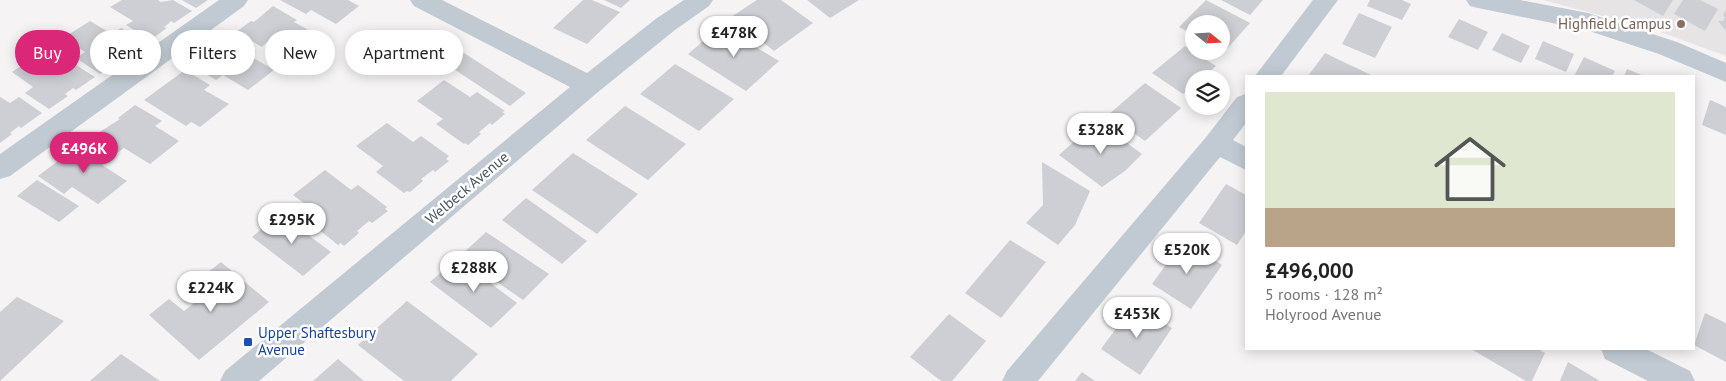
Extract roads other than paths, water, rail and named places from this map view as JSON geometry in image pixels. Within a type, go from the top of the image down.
[{"type":"street","points":[[0,168],[236,0]]},
{"type":"street","points":[[422,0],[589,86]]},
{"type":"street","name":"Welbeck Avenue","points":[[236,381],[589,86],[666,24],[701,0]]},
{"type":"street","points":[[1268,75],[1326,0]]},
{"type":"street","points":[[1478,0],[1588,22],[1668,48],[1726,73]]},
{"type":"street","points":[[1018,381],[1216,143],[1245,105]]},
{"type":"street","points":[[1216,143],[1245,158]]},
{"type":"street","points":[[1618,350],[1679,381]]},
{"type":"place","name":"Highfield Campus","points":[[1681,24]]},
{"type":"place","name":"Upper Shaftesbury Avenue","points":[[248,342]]}]
